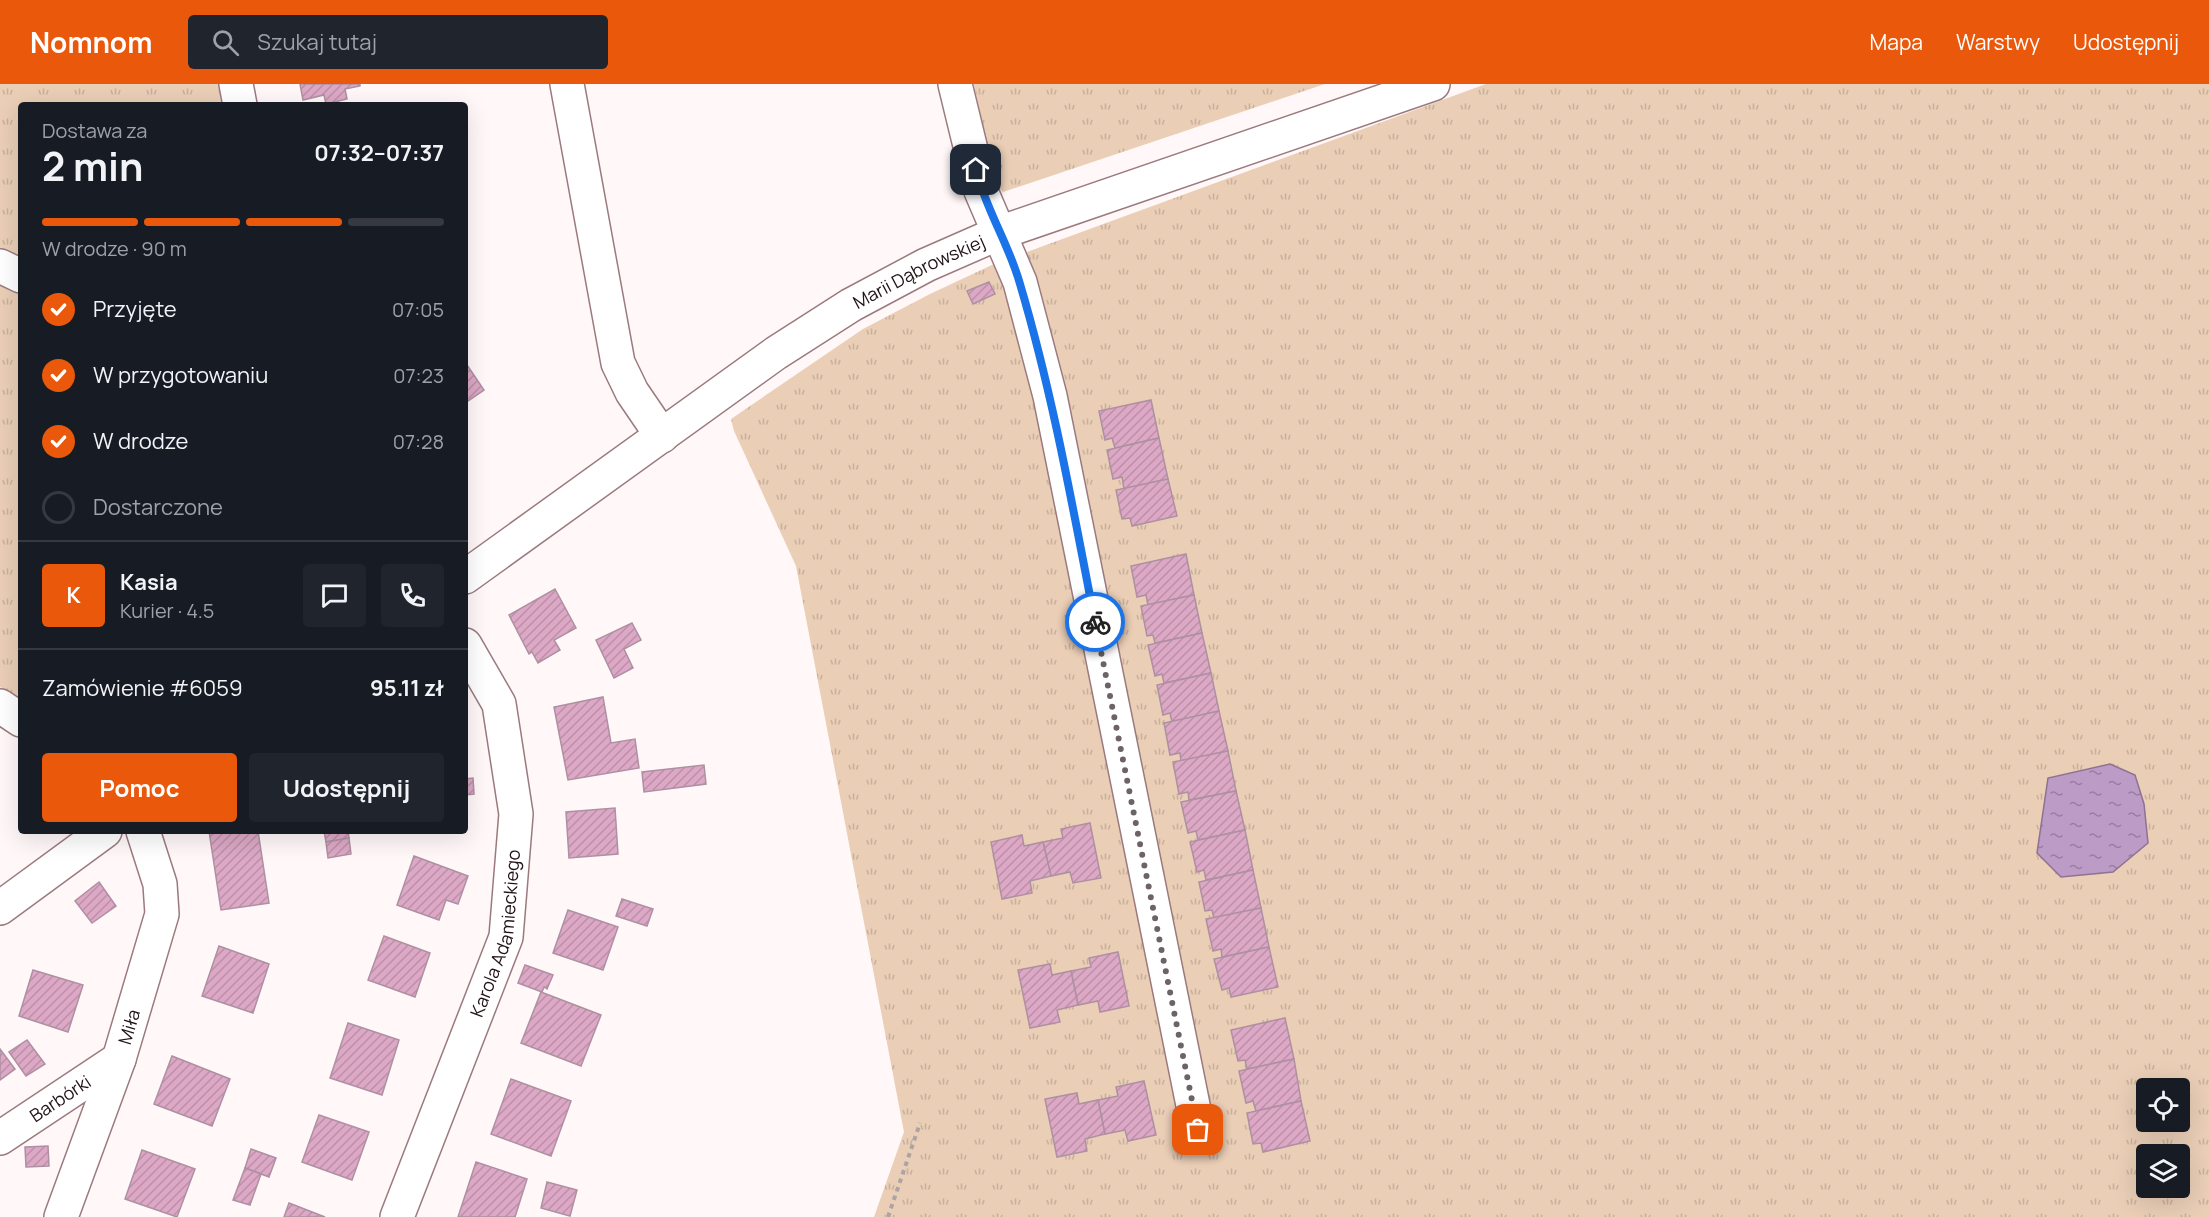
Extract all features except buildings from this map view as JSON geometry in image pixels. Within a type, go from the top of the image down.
[{"type":"street","points":[[236,84],[239,102]]},
{"type":"street","points":[[567,84],[618,363],[632,392],[662,436]]},
{"type":"street","points":[[955,84],[981,191],[1020,282],[1050,396],[1198,1130]]},
{"type":"street","name":"Marii Dąbrowskiej","points":[[468,575],[776,353],[851,305],[926,265],[999,233],[1433,84]]},
{"type":"street","points":[[0,266],[18,275]]},
{"type":"street","name":"Karola Adamieckiego","points":[[397,1217],[506,937],[516,814],[499,704],[468,650]]},
{"type":"street","points":[[0,706],[18,718]]},
{"type":"street","points":[[0,908],[101,834]]},
{"type":"street","name":"Miła","points":[[61,1217],[119,1059],[162,914],[160,884],[144,834]]},
{"type":"street","name":"Barbórki","points":[[0,1138],[119,1059]]},
{"type":"path","points":[[888,1217],[920,1123]]},
{"type":"green space","points":[[0,84],[218,84],[221,102],[18,102],[18,698],[0,687]]},
{"type":"green space","points":[[974,84],[1325,84],[1003,192],[995,184]]},
{"type":"green space","points":[[1486,84],[2209,84],[2209,1217],[874,1217],[904,1132],[796,566],[734,431],[731,419],[863,329],[994,264]]},
{"type":"water","points":[[2110,764],[2135,775],[2144,804],[2148,843],[2113,872],[2061,877],[2037,853],[2048,778]]},
{"type":"way so far","points":[[1095,622],[1198,1130]]},
{"type":"route","points":[[976,170],[988,211],[1020,282],[1032,327],[1050,396],[1095,622]]}]
